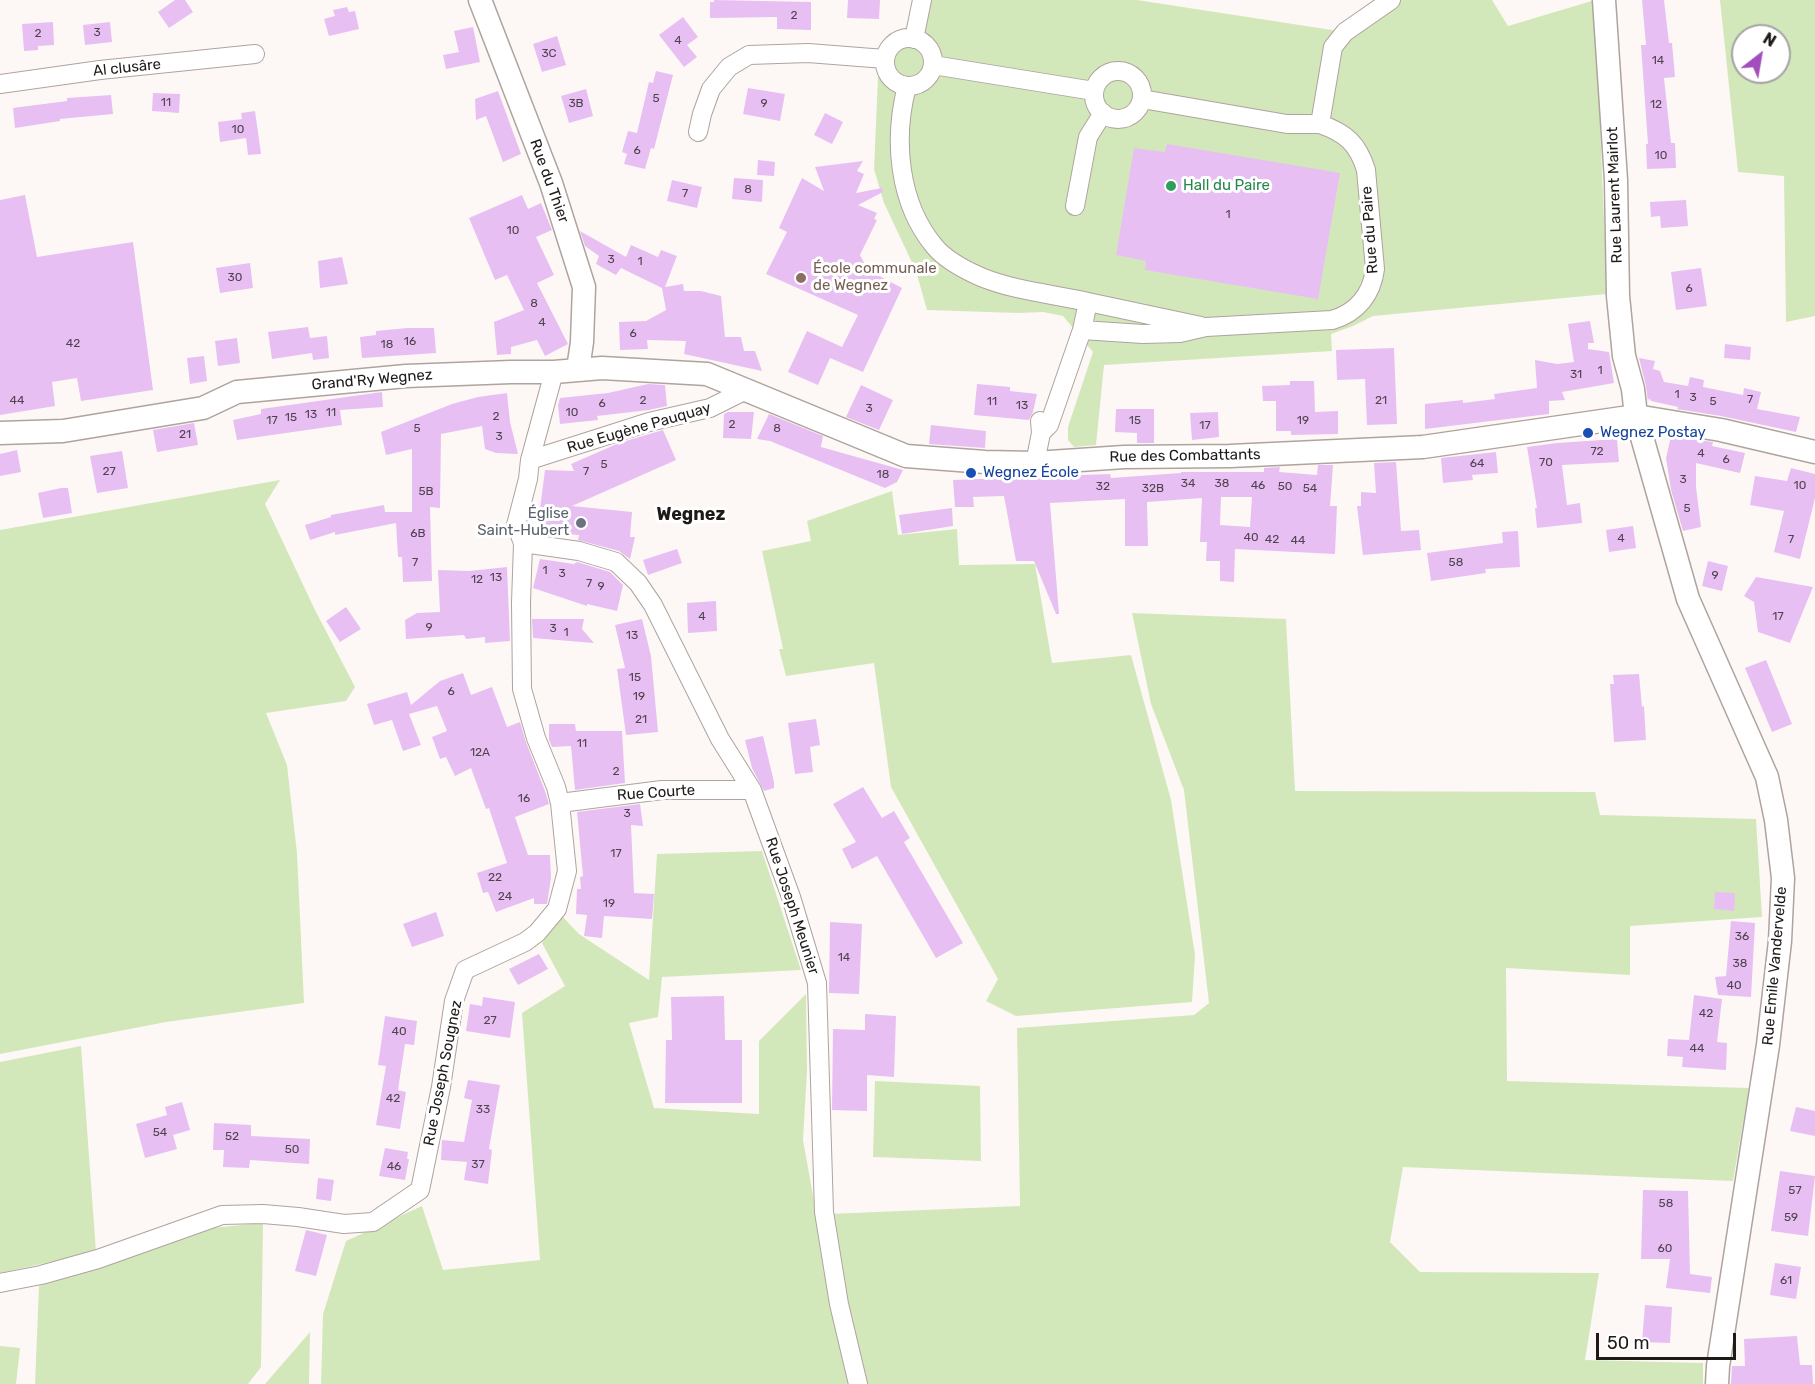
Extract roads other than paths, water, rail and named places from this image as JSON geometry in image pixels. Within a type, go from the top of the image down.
[{"type":"street","name":"Rue du Thier","points":[[480,0],[551,183],[584,287],[582,342],[578,369]]},
{"type":"street","points":[[914,39],[922,0]]},
{"type":"street","name":"Rue Laurent Mairlot","points":[[1604,0],[1616,180],[1618,296],[1624,356],[1633,389]]},
{"type":"street","points":[[1320,124],[1333,47],[1345,32],[1383,2]]},
{"type":"street","points":[[914,39],[926,45],[933,65],[922,82],[908,86],[900,84],[889,74],[885,59],[898,41],[914,39]]},
{"type":"street","name":"Al clusâre","points":[[0,84],[100,70],[255,54]]},
{"type":"street","points":[[698,132],[711,89],[729,67],[750,55],[808,54],[885,59]]},
{"type":"street","points":[[933,65],[1094,91]]},
{"type":"street","points":[[1110,72],[1126,72],[1138,82],[1142,99],[1136,111],[1116,119],[1103,113],[1095,103],[1094,91],[1097,83],[1110,72]]},
{"type":"street","name":"Rue du Paire","points":[[908,86],[901,109],[899,141],[901,169],[923,229],[936,248],[957,265],[981,277],[1085,317],[1143,334],[1180,333],[1206,327]]},
{"type":"street","name":"Rue du Paire","points":[[1085,317],[1206,327],[1332,320],[1344,316],[1362,302],[1373,281],[1375,269],[1366,170],[1361,154],[1338,130],[1320,124],[1287,124],[1142,99]]},
{"type":"street","points":[[1075,206],[1088,137],[1103,113]]},
{"type":"street","points":[[1035,463],[1041,433],[1048,425],[1085,317]]},
{"type":"street","name":"Grand'Ry Wegnez","points":[[0,433],[63,431],[203,408],[237,392],[406,376],[554,372],[602,368],[706,374],[746,390]]},
{"type":"street","name":"Rue Joseph Sougnez","points":[[0,1283],[41,1275],[98,1259],[222,1215],[263,1214],[344,1224],[374,1222],[420,1190],[441,1087],[454,1001],[465,970],[525,942],[537,933],[557,909],[567,871],[560,803],[536,738],[522,689],[523,543],[516,525],[528,479],[530,460],[554,372]]},
{"type":"street","name":"Rue Emile Vandervelde","points":[[1633,389],[1636,416],[1688,598],[1767,777],[1784,878],[1780,941],[1768,1045],[1717,1384]]},
{"type":"street","name":"Rue Eugène Pauquay","points":[[530,460],[649,422],[710,408],[746,390]]},
{"type":"street","name":"Rue des Combattants","points":[[746,390],[906,456],[985,462],[1035,463],[1124,457],[1230,456],[1423,447],[1636,416],[1721,430],[1815,452]]},
{"type":"street","name":"Rue Joseph Meunier","points":[[523,543],[579,551],[616,562],[638,583],[653,605],[720,739],[752,790],[791,897],[817,983],[824,1212],[839,1304],[858,1384]]},
{"type":"street","name":"Rue Courte","points":[[560,803],[662,790],[752,790]]},
{"type":"place","name":"Hall du Paire","points":[[1171,186]]},
{"type":"place","name":"École communale de Wegnez","points":[[801,278]]},
{"type":"place","name":"Wegnez Postay","points":[[1588,433]]},
{"type":"place","name":"Wegnez École","points":[[971,473]]},
{"type":"place","name":"Église Saint-Hubert","points":[[581,523]]},
{"type":"district","name":"Wegnez","points":[[691,515]]}]
